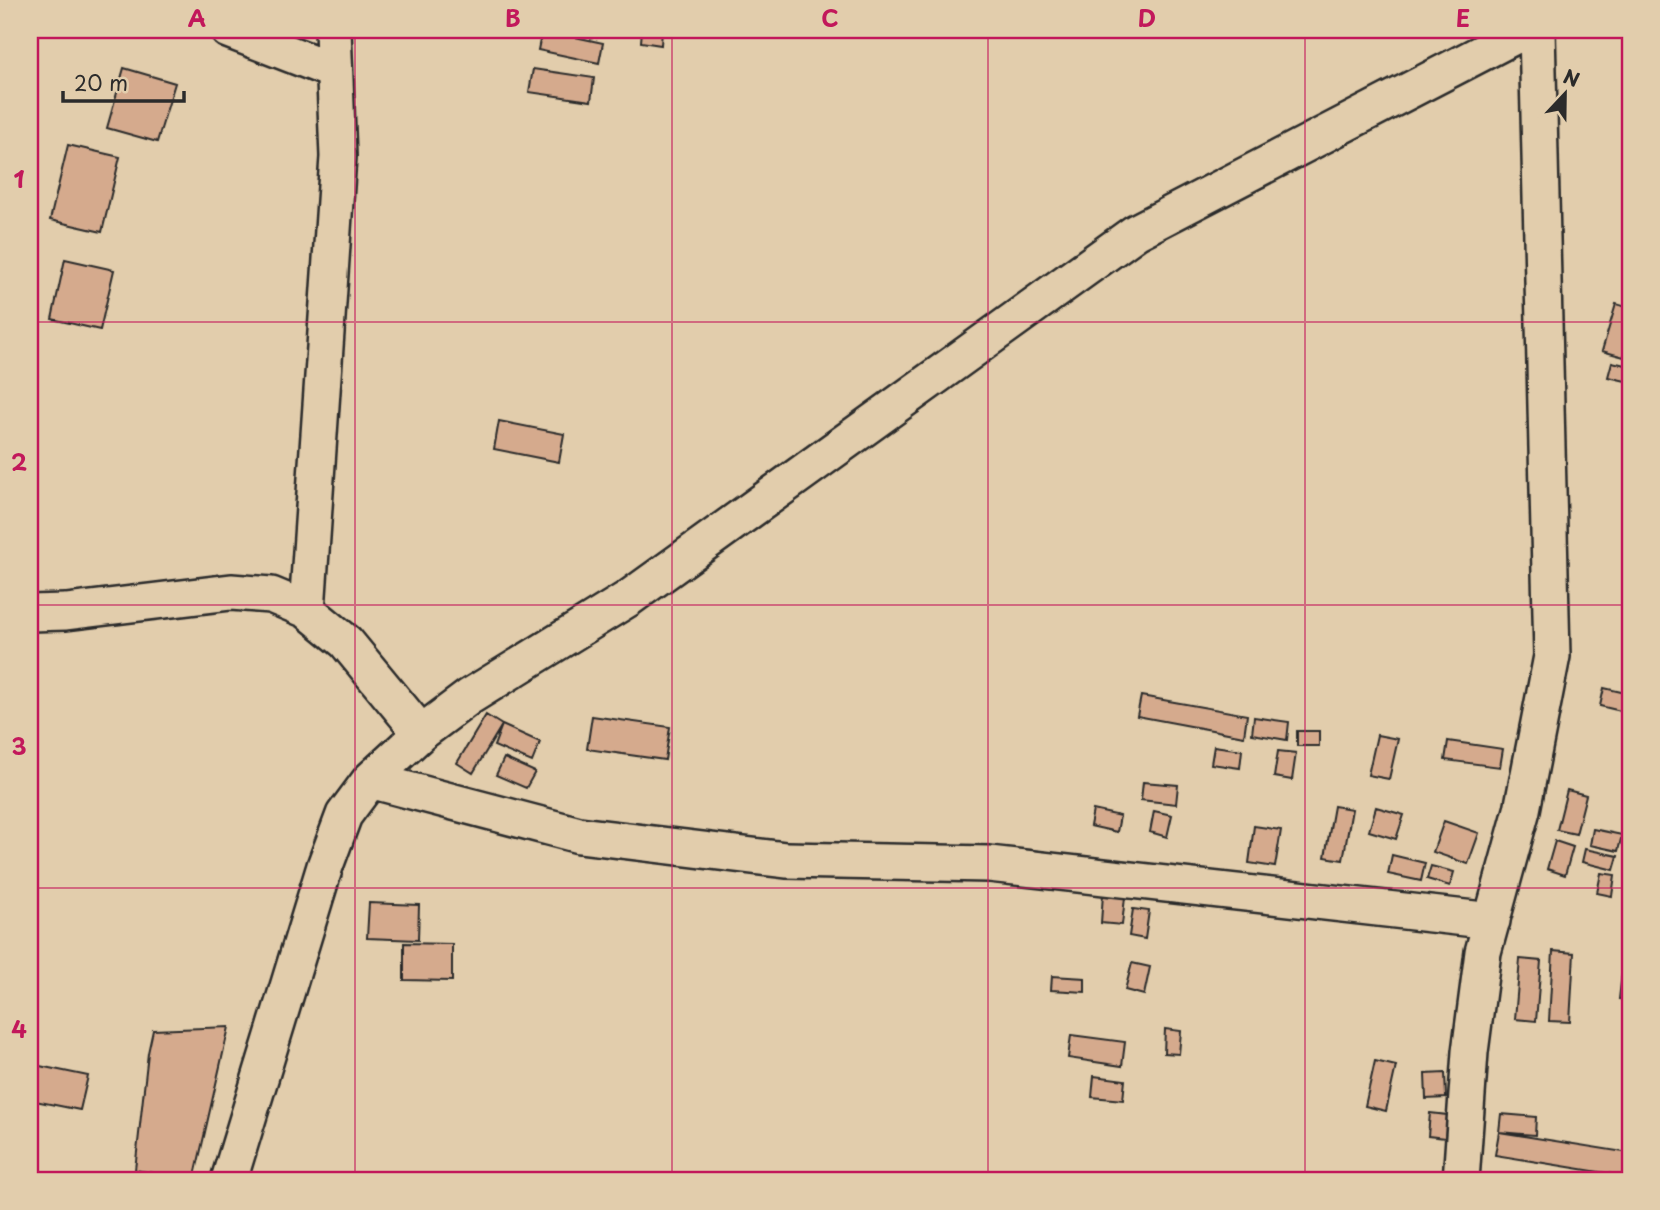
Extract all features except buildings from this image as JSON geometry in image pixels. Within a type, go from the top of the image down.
[{"type":"street","points":[[228,30],[334,71]]},
{"type":"street","points":[[307,610],[338,157],[332,30]]},
{"type":"street","points":[[229,1180],[325,866],[345,815],[370,780],[421,733],[469,697],[629,598],[1136,232],[1525,30]]},
{"type":"street","points":[[1461,1180],[1470,1052],[1483,952],[1522,810],[1552,656],[1537,30]]},
{"type":"street","points":[[30,613],[66,612],[231,592],[271,595],[307,610],[346,642],[421,733]]},
{"type":"street","points":[[370,780],[593,836],[786,860],[989,864],[1492,921]]}]
